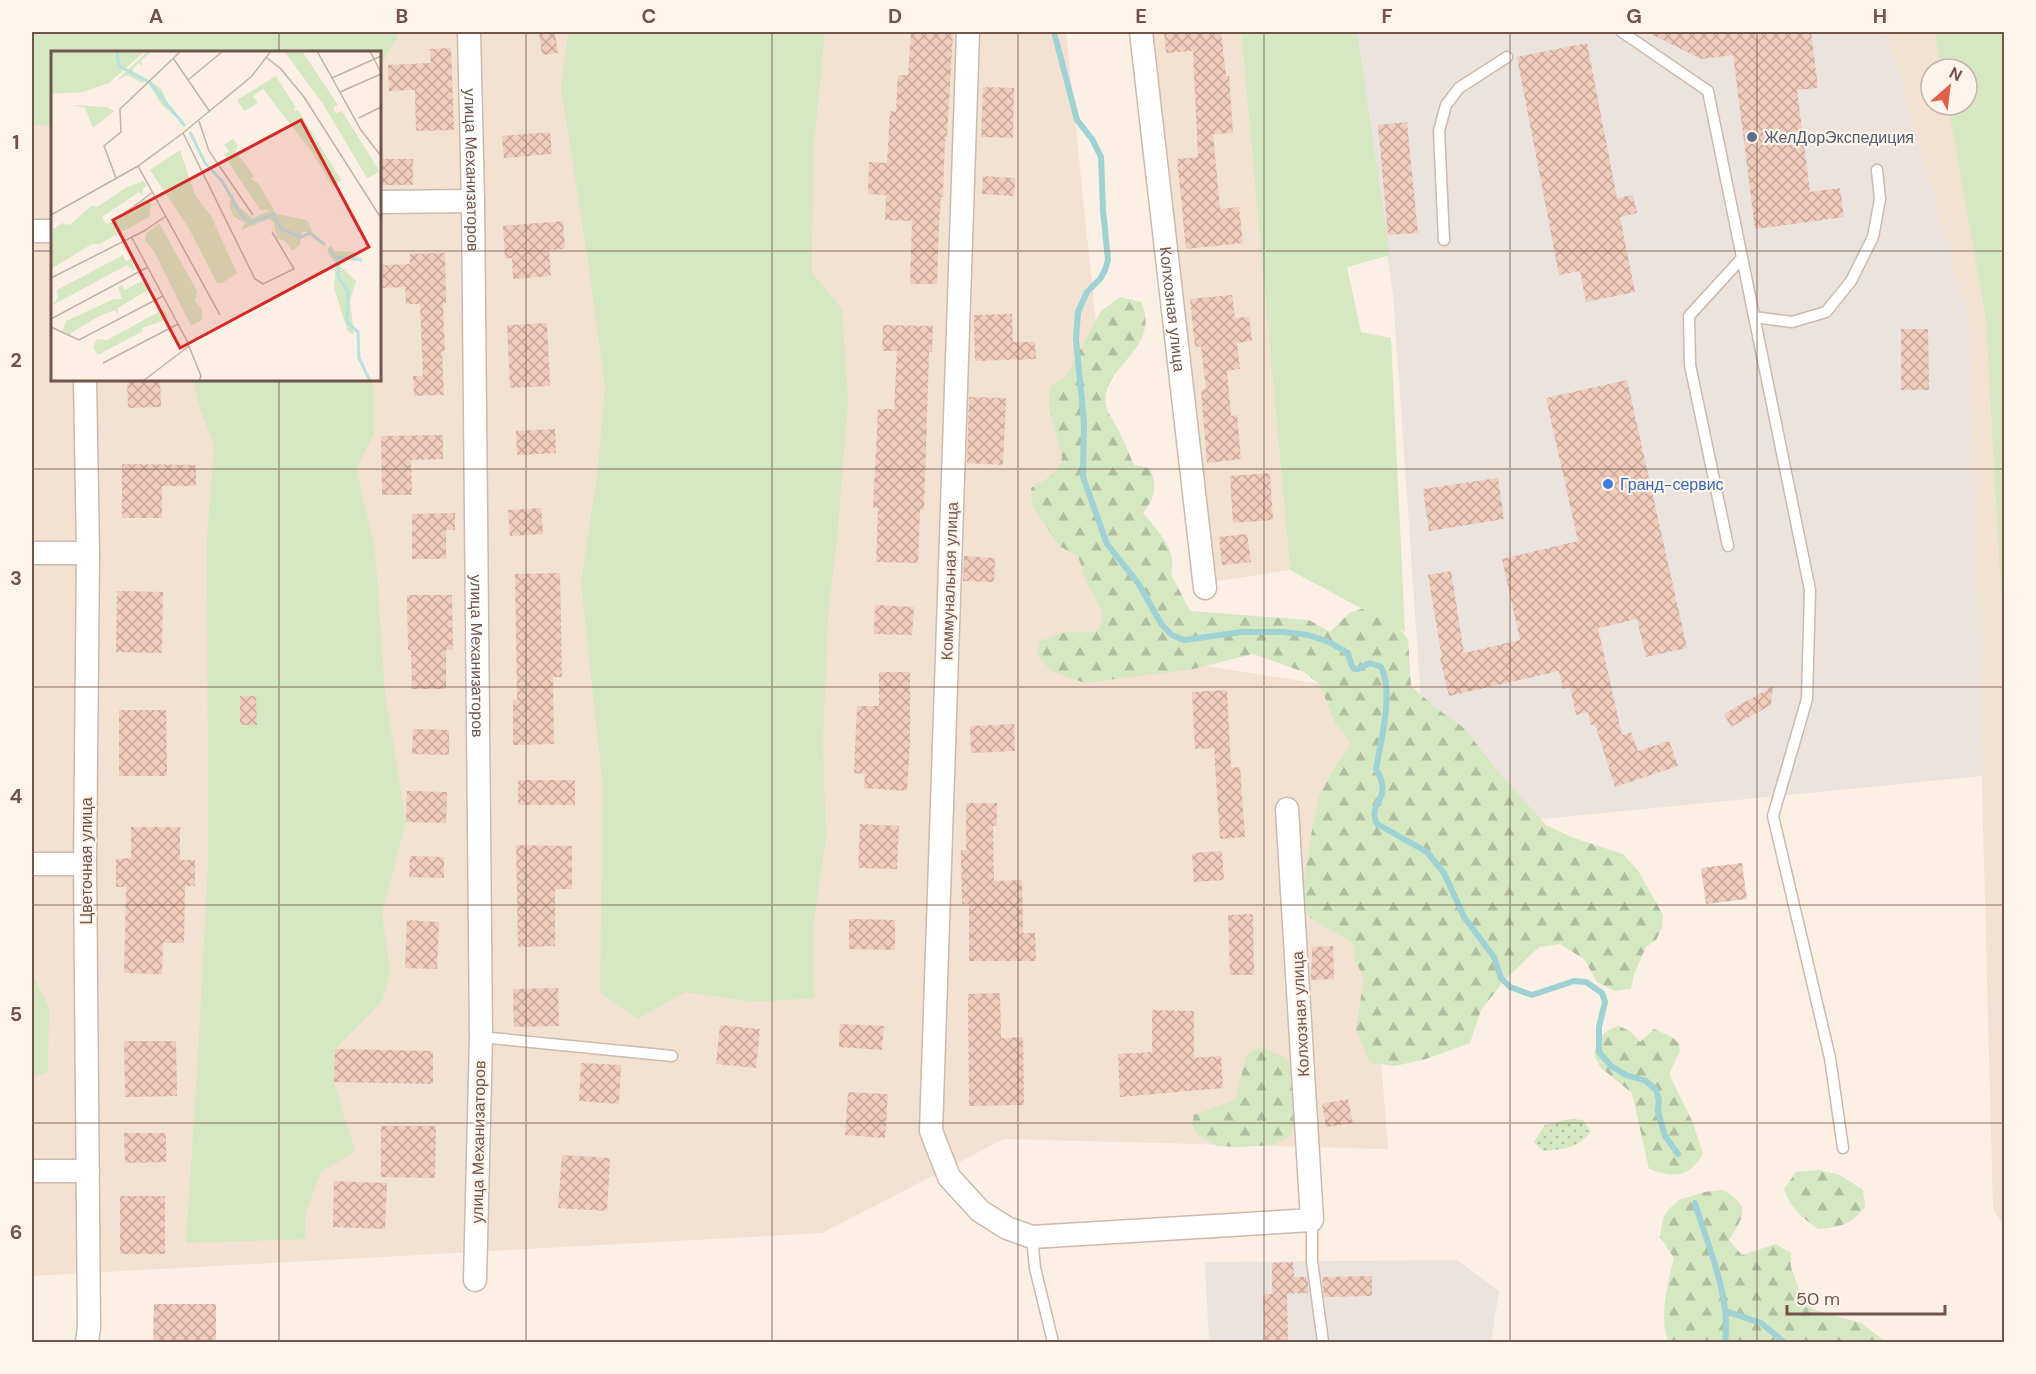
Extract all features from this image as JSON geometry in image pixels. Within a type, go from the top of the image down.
[{"type":"street","name":"улица Механизаторов","points":[[468,32],[473,201],[481,1037],[475,1280]]},
{"type":"street","name":"Коммунальная улица","points":[[968,32],[931,1131],[949,1177],[980,1211],[1007,1228],[1032,1237]]},
{"type":"street","name":"Колхозная улица","points":[[1141,32],[1205,588]]},
{"type":"street","points":[[381,202],[473,201]]},
{"type":"street","points":[[32,231],[51,231]]},
{"type":"street","name":"Цветочная улица","points":[[85,381],[88,554],[85,864],[89,1327],[87,1342]]},
{"type":"street","points":[[32,553],[88,554]]},
{"type":"street","name":"Колхозная улица","points":[[1287,809],[1312,1220]]},
{"type":"street","points":[[32,864],[85,864]]},
{"type":"street","points":[[32,1171],[88,1172]]},
{"type":"street","points":[[1032,1237],[1312,1220]]},
{"type":"lane","points":[[1622,32],[1708,91],[1810,590],[1807,699],[1773,816],[1830,1058],[1843,1148]]},
{"type":"lane","points":[[1444,240],[1439,131],[1446,105],[1459,88],[1507,57]]},
{"type":"lane","points":[[1754,317],[1792,322],[1826,312],[1851,281],[1872,237],[1880,199],[1877,170]]},
{"type":"lane","points":[[1728,546],[1690,364],[1689,316],[1742,258]]},
{"type":"lane","points":[[481,1037],[672,1056]]},
{"type":"lane","points":[[1312,1220],[1312,1261],[1323,1342]]},
{"type":"lane","points":[[1032,1237],[1035,1268],[1053,1342]]},
{"type":"shaded area","points":[[32,32],[1066,32],[1130,654],[1352,689],[1388,1149],[1004,1139],[822,1233],[32,1276]]},
{"type":"shaded area","points":[[1147,32],[1241,32],[1290,570],[1212,582]]},
{"type":"shaded area","points":[[1352,32],[1887,32],[1970,327],[1982,776],[1430,830],[1393,294]]},
{"type":"shaded area","points":[[1887,32],[2004,32],[2004,1228],[1993,1208],[1970,327]]},
{"type":"shaded area","points":[[1457,1260],[1499,1291],[1491,1342],[1209,1342],[1205,1262]]},
{"type":"green space","points":[[32,32],[400,32],[381,65],[381,51],[51,51],[51,125],[32,125]]},
{"type":"green space","points":[[568,32],[825,32],[813,153],[812,272],[842,309],[848,400],[838,528],[828,616],[823,742],[826,839],[813,926],[814,998],[756,1002],[685,992],[637,1019],[600,992],[603,788],[581,582],[597,476],[605,389],[561,88]]},
{"type":"green space","points":[[1241,32],[1357,32],[1390,255],[1347,267],[1361,332],[1391,338],[1405,632],[1290,570]]},
{"type":"green space","points":[[1935,32],[2004,32],[2004,647],[1986,319],[1950,117],[1979,117],[1979,57],[1939,57]]},
{"type":"green space","points":[[1120,297],[1141,302],[1145,319],[1144,333],[1111,380],[1106,392],[1106,406],[1134,465],[1150,468],[1154,491],[1143,513],[1160,533],[1169,549],[1172,557],[1171,574],[1190,611],[1309,620],[1330,632],[1349,613],[1364,608],[1390,616],[1408,639],[1411,686],[1464,728],[1495,768],[1546,825],[1571,837],[1623,854],[1639,872],[1663,915],[1662,928],[1656,940],[1646,947],[1634,974],[1631,989],[1615,991],[1597,982],[1584,959],[1560,944],[1539,947],[1503,982],[1481,1010],[1470,1043],[1426,1059],[1395,1066],[1370,1063],[1356,1030],[1364,977],[1355,961],[1354,944],[1309,917],[1302,894],[1319,797],[1332,771],[1352,744],[1335,723],[1320,685],[1304,672],[1253,654],[1193,669],[1085,683],[1051,671],[1037,654],[1040,641],[1066,632],[1091,632],[1100,629],[1103,612],[1086,581],[1078,556],[1059,546],[1033,506],[1031,488],[1054,472],[1062,458],[1049,406],[1050,387],[1066,376],[1101,311]]},
{"type":"green space","points":[[194,381],[373,381],[374,434],[356,469],[375,550],[385,693],[406,822],[382,913],[390,973],[382,1001],[335,1049],[334,1082],[355,1151],[321,1172],[305,1214],[306,1239],[186,1243],[208,861],[207,539],[214,445],[198,403]]},
{"type":"green space","points":[[32,974],[49,1007],[48,1072],[32,1077]]},
{"type":"green space","points":[[1619,1026],[1631,1032],[1640,1042],[1654,1029],[1672,1037],[1679,1044],[1680,1051],[1669,1074],[1693,1123],[1703,1154],[1686,1172],[1674,1175],[1649,1169],[1632,1093],[1600,1067],[1594,1054],[1602,1036]]},
{"type":"green space","points":[[1265,1048],[1286,1058],[1293,1066],[1298,1101],[1292,1135],[1273,1145],[1238,1147],[1217,1146],[1198,1135],[1192,1125],[1194,1115],[1235,1100],[1246,1057],[1254,1049]]},
{"type":"green space","points":[[1569,1119],[1583,1120],[1591,1132],[1580,1142],[1563,1149],[1543,1151],[1534,1142],[1545,1125]]},
{"type":"green space","points":[[1818,1170],[1840,1175],[1863,1190],[1865,1207],[1855,1218],[1839,1226],[1818,1229],[1793,1207],[1784,1189],[1796,1172]]},
{"type":"green space","points":[[1726,1191],[1741,1205],[1742,1215],[1729,1240],[1742,1255],[1776,1244],[1791,1253],[1791,1267],[1802,1298],[1814,1310],[1861,1323],[1886,1342],[1669,1342],[1664,1323],[1664,1312],[1674,1258],[1660,1237],[1663,1218],[1679,1200],[1704,1192]]},
{"type":"building","points":[[539,32],[555,32],[558,53],[542,55]]},
{"type":"building","points":[[911,32],[953,32],[943,197],[941,197],[939,223],[937,284],[910,284],[912,221],[885,220],[886,195],[868,194],[869,162],[887,163],[890,111],[896,112],[898,75],[908,75]]},
{"type":"building","points":[[1164,32],[1221,32],[1226,76],[1229,76],[1233,133],[1213,134],[1220,209],[1239,207],[1243,243],[1186,249],[1177,159],[1198,157],[1193,51],[1166,53]]},
{"type":"building","points":[[1647,32],[1811,32],[1818,88],[1797,90],[1810,192],[1840,188],[1844,217],[1755,229],[1733,55],[1701,59]]},
{"type":"building","points":[[1587,43],[1617,198],[1633,195],[1637,213],[1620,217],[1635,292],[1586,302],[1580,271],[1559,275],[1517,57]]},
{"type":"building","points":[[451,48],[454,130],[416,131],[415,90],[389,91],[388,65],[431,63],[430,49]]},
{"type":"building","points":[[983,87],[1014,88],[1013,138],[981,137]]},
{"type":"building","points":[[1407,122],[1418,233],[1388,235],[1378,125]]},
{"type":"building","points":[[550,132],[552,154],[504,158],[502,136]]},
{"type":"building","points":[[381,159],[413,159],[413,185],[381,185]]},
{"type":"building","points":[[983,176],[1015,178],[1014,196],[982,194]]},
{"type":"building","points":[[563,221],[565,249],[549,250],[551,276],[513,279],[512,258],[505,259],[503,226]]},
{"type":"building","points":[[445,253],[446,303],[443,303],[445,351],[442,351],[444,395],[414,396],[413,376],[423,376],[420,304],[406,304],[405,287],[383,288],[383,265],[410,264],[410,254]]},
{"type":"building","points":[[1232,295],[1235,318],[1249,317],[1252,341],[1237,343],[1240,369],[1227,371],[1231,416],[1237,415],[1241,459],[1207,463],[1201,390],[1206,389],[1201,346],[1195,347],[1190,299]]},
{"type":"building","points":[[1012,314],[1013,342],[1035,342],[1036,359],[975,361],[974,315]]},
{"type":"building","points":[[547,323],[550,386],[510,388],[507,325]]},
{"type":"building","points":[[883,325],[933,326],[932,352],[929,352],[924,510],[920,510],[918,563],[876,562],[878,508],[873,508],[878,409],[894,409],[897,351],[882,351]]},
{"type":"building","points":[[1901,329],[1928,329],[1929,390],[1901,390]]},
{"type":"building","points":[[1627,380],[1687,648],[1646,657],[1637,619],[1598,628],[1622,735],[1631,732],[1638,751],[1669,741],[1678,766],[1615,787],[1595,724],[1591,725],[1588,712],[1576,715],[1570,687],[1563,689],[1559,671],[1449,696],[1440,658],[1442,658],[1428,575],[1451,571],[1464,653],[1520,640],[1502,559],[1578,541],[1546,398]]},
{"type":"building","points":[[127,381],[160,381],[161,407],[128,408]]},
{"type":"building","points":[[969,397],[1006,398],[1003,465],[967,463]]},
{"type":"building","points":[[555,429],[556,453],[517,455],[516,431]]},
{"type":"building","points":[[443,435],[443,459],[411,460],[412,495],[382,495],[381,436]]},
{"type":"building","points":[[122,464],[196,465],[196,486],[162,486],[162,518],[122,518]]},
{"type":"building","points":[[1270,473],[1273,520],[1233,523],[1230,476]]},
{"type":"building","points":[[1498,478],[1504,519],[1429,531],[1423,489]]},
{"type":"building","points":[[541,508],[543,534],[510,536],[508,510]]},
{"type":"building","points":[[455,513],[455,530],[446,530],[446,559],[412,559],[412,514]]},
{"type":"building","points":[[1247,534],[1251,562],[1222,565],[1219,537]]},
{"type":"building","points":[[964,556],[995,558],[994,582],[963,581]]},
{"type":"building","points":[[560,573],[562,677],[553,677],[554,744],[513,745],[513,700],[517,700],[515,574]]},
{"type":"building","points":[[117,591],[163,592],[162,653],[116,652]]},
{"type":"building","points":[[407,595],[452,595],[453,650],[446,650],[446,689],[412,689],[411,650],[408,650]]},
{"type":"building","points":[[875,605],[914,607],[912,635],[874,634]]},
{"type":"building","points":[[879,672],[910,672],[907,791],[864,788],[865,774],[854,773],[857,706],[879,706]]},
{"type":"building","points":[[1773,686],[1771,705],[1731,727],[1724,714]]},
{"type":"building","points":[[1227,690],[1231,768],[1240,767],[1245,837],[1220,839],[1214,748],[1195,749],[1192,692]]},
{"type":"building","points":[[240,696],[256,696],[257,725],[240,725]]},
{"type":"building","points":[[119,710],[166,710],[167,776],[119,776]]},
{"type":"building","points":[[1014,724],[1015,751],[971,753],[970,726]]},
{"type":"building","points":[[413,729],[449,730],[449,755],[412,754]]},
{"type":"building","points":[[518,780],[575,780],[575,805],[518,805]]},
{"type":"building","points":[[407,791],[447,792],[446,823],[406,822]]},
{"type":"building","points":[[966,803],[997,803],[997,826],[993,826],[994,881],[1022,880],[1023,933],[1035,933],[1036,961],[969,961],[969,904],[962,904],[961,850],[966,850]]},
{"type":"building","points":[[860,824],[899,826],[897,869],[858,868]]},
{"type":"building","points":[[131,827],[180,827],[180,860],[195,860],[195,886],[185,886],[184,943],[163,943],[162,974],[124,973],[126,887],[116,887],[116,859],[131,858]]},
{"type":"building","points":[[516,845],[572,846],[572,889],[555,889],[555,946],[518,947]]},
{"type":"building","points":[[1222,851],[1224,880],[1194,882],[1192,853]]},
{"type":"building","points":[[410,856],[444,857],[444,878],[409,877]]},
{"type":"building","points":[[1742,863],[1747,899],[1706,904],[1701,868]]},
{"type":"building","points":[[1253,914],[1254,975],[1230,975],[1228,915]]},
{"type":"building","points":[[849,919],[895,920],[895,950],[849,949]]},
{"type":"building","points":[[407,920],[439,922],[437,969],[405,968]]},
{"type":"building","points":[[1333,946],[1334,979],[1311,980],[1312,947]]},
{"type":"building","points":[[558,988],[559,1026],[514,1027],[513,989]]},
{"type":"building","points":[[1000,993],[1001,1038],[1023,1037],[1024,1105],[969,1106],[968,994]]},
{"type":"building","points":[[1152,1010],[1194,1011],[1194,1058],[1221,1056],[1223,1088],[1120,1097],[1118,1054],[1152,1052]]},
{"type":"building","points":[[840,1024],[884,1026],[882,1050],[839,1047]]},
{"type":"building","points":[[720,1025],[760,1029],[756,1068],[716,1064]]},
{"type":"building","points":[[124,1041],[176,1041],[177,1096],[125,1097]]},
{"type":"building","points":[[335,1049],[433,1051],[433,1084],[334,1082]]},
{"type":"building","points":[[581,1063],[621,1065],[619,1104],[579,1101]]},
{"type":"building","points":[[848,1092],[888,1094],[885,1138],[845,1135]]},
{"type":"building","points":[[1348,1099],[1353,1123],[1326,1127],[1322,1104]]},
{"type":"building","points":[[381,1126],[436,1126],[435,1178],[381,1177]]},
{"type":"building","points":[[124,1133],[166,1133],[166,1162],[125,1163]]},
{"type":"building","points":[[562,1155],[610,1158],[607,1211],[558,1208]]},
{"type":"building","points":[[334,1181],[387,1183],[385,1229],[333,1227]]},
{"type":"building","points":[[120,1196],[165,1196],[165,1254],[120,1254]]},
{"type":"building","points":[[1293,1262],[1294,1277],[1307,1277],[1309,1293],[1272,1294],[1272,1263]]},
{"type":"building","points":[[1372,1276],[1372,1296],[1324,1297],[1322,1277]]},
{"type":"building","points":[[1263,1294],[1287,1294],[1288,1342],[1265,1342]]},
{"type":"building","points":[[154,1304],[216,1304],[216,1342],[153,1342]]},
{"type":"waterway","points":[[1054,32],[1077,120],[1092,139],[1101,157],[1108,260],[1100,279],[1087,292],[1078,312],[1076,339],[1084,423],[1083,477],[1107,544],[1138,583],[1162,625],[1172,635],[1184,640],[1242,632],[1283,632],[1308,635],[1329,642],[1348,653],[1355,669],[1370,663],[1381,667],[1385,677],[1386,702],[1376,769],[1383,788],[1375,810],[1377,824],[1427,852],[1444,873],[1464,917],[1494,957],[1501,978],[1510,987],[1532,995],[1574,981],[1586,982],[1602,993],[1605,1002],[1599,1027],[1599,1052],[1611,1066],[1626,1075],[1646,1081],[1656,1090],[1659,1100],[1658,1112],[1665,1136],[1678,1154]]},
{"type":"waterway","points":[[1695,1203],[1722,1289],[1725,1307],[1725,1342]]},
{"type":"waterway","points":[[1725,1311],[1761,1323],[1784,1342]]},
{"type":"place","name":"ЖелДорЭкспедиция","points":[[1752,137]]},
{"type":"place","name":"Гранд-сервис","points":[[1608,484]]}]
